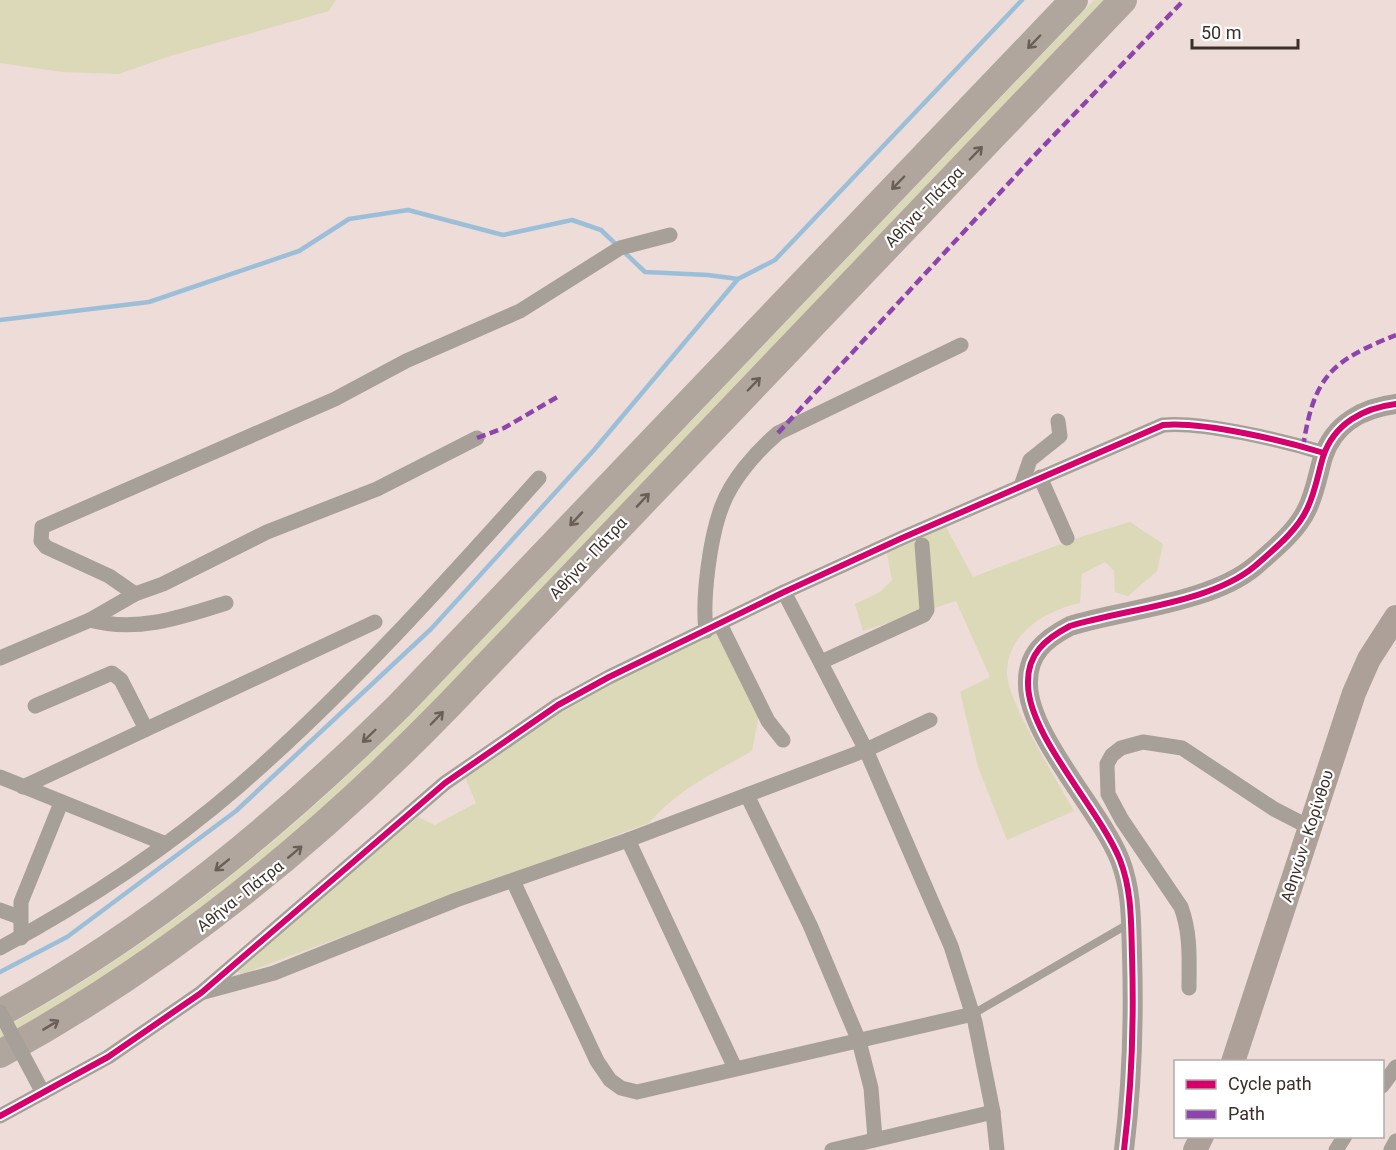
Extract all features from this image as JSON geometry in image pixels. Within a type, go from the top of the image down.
[{"type":"highway","points":[[0,1013],[160,913],[272,825],[340,763],[399,706],[1074,0]]},
{"type":"highway","name":"Αθήνα - Πάτρα","points":[[0,1054],[181,942],[294,853],[348,805],[443,711],[1123,0]]},
{"type":"main road","name":"Αθηνών - Κορίνθου","points":[[1234,1060],[1354,693],[1369,659],[1396,617]]},
{"type":"street","points":[[135,594],[109,576],[46,547],[41,541],[42,527],[335,399],[416,356],[520,311],[620,248],[670,235]]},
{"type":"street","points":[[706,631],[704,592],[721,507],[737,479],[761,449],[778,433],[961,345]]},
{"type":"street","points":[[1124,1150],[1134,1012],[1128,881],[1120,859],[1041,730],[1028,686],[1030,665],[1039,646],[1049,637],[1070,626],[1214,589],[1254,567],[1289,533],[1306,511],[1324,453],[1345,423],[1358,414],[1378,406],[1396,404]]},
{"type":"street","points":[[1021,486],[1030,460],[1060,436],[1058,421]]},
{"type":"street","points":[[0,1116],[108,1057],[201,993],[445,783],[558,705],[609,677],[784,592],[1153,428],[1177,424],[1303,447],[1324,453]]},
{"type":"street","points":[[0,658],[90,620],[135,594],[163,584],[267,532],[377,489],[477,438]]},
{"type":"street","points":[[1040,477],[1067,538]]},
{"type":"street","points":[[10,943],[72,907],[166,844],[238,787],[296,734],[439,589],[539,478]]},
{"type":"street","points":[[821,662],[924,615],[927,610],[922,545]]},
{"type":"street","points":[[784,592],[866,750],[951,946],[973,1014],[993,1112],[997,1150]]},
{"type":"street","points":[[90,620],[113,625],[147,625],[226,603]]},
{"type":"street","points":[[23,788],[375,622]]},
{"type":"street","points":[[720,624],[768,721],[783,740]]},
{"type":"street","points":[[0,644],[16,650]]},
{"type":"street","points":[[35,706],[112,673],[121,680],[146,729]]},
{"type":"street","points":[[201,993],[274,973],[445,904],[628,840],[866,750],[930,720]]},
{"type":"street","points":[[1189,988],[1189,937],[1185,917],[1122,820],[1108,794],[1107,764],[1112,755],[1121,748],[1143,742],[1182,748],[1274,809],[1309,827]]},
{"type":"street","points":[[0,777],[166,844]]},
{"type":"street","points":[[747,795],[810,925],[859,1041],[871,1088],[875,1139]]},
{"type":"street","points":[[10,943],[19,917],[21,902],[61,803]]},
{"type":"street","points":[[628,840],[735,1068]]},
{"type":"street","points":[[513,881],[587,1043],[610,1080],[621,1088],[637,1092],[973,1014]]},
{"type":"street","points":[[0,910],[19,917]]},
{"type":"street","points":[[0,1013],[43,1093]]},
{"type":"street","points":[[1384,1085],[1396,1067]]},
{"type":"street","points":[[832,1150],[993,1112]]},
{"type":"street","points":[[1391,1150],[1396,1141]]},
{"type":"lane","points":[[973,1014],[1131,922]]},
{"type":"shaded area","points":[[0,0],[336,0],[329,11],[170,56],[119,74],[63,72],[0,63]]},
{"type":"shaded area","points":[[1094,0],[1105,0],[414,722],[338,795],[276,850],[162,937],[82,990],[0,1038],[0,1030],[60,995],[175,919],[230,877],[334,788],[433,691]]},
{"type":"shaded area","points":[[1130,522],[1163,544],[1157,571],[1128,596],[1115,592],[1114,571],[1105,562],[1082,574],[1080,603],[1054,611],[1042,618],[1030,626],[1013,647],[1008,660],[1007,674],[1016,704],[1074,811],[1007,840],[978,767],[960,692],[990,677],[956,601],[863,631],[855,604],[880,592],[892,580],[887,553],[946,527],[973,577],[1074,539]]},
{"type":"shaded area","points":[[718,633],[759,715],[752,751],[684,791],[649,823],[242,974],[238,972],[261,945],[418,817],[435,825],[476,803],[464,775],[551,715],[643,665]]},
{"type":"waterway","points":[[0,972],[67,937],[236,811],[431,629],[594,450],[738,279],[775,260],[1022,0]]},
{"type":"waterway","points":[[0,320],[149,302],[299,251],[349,219],[408,210],[503,235],[572,220],[601,230],[645,272],[738,279]]},
{"type":"marked path","points":[[778,433],[1032,158],[1184,0]]},
{"type":"marked path","points":[[1303,447],[1313,403],[1329,374],[1356,353],[1396,335]]},
{"type":"marked path","points":[[477,438],[504,428],[559,396]]},
{"type":"cycle path","points":[[1124,1150],[1131,1077],[1133,1004],[1131,919],[1127,883],[1120,860],[1110,840],[1066,772],[1040,726],[1031,704],[1028,684],[1031,664],[1045,642],[1070,626],[1192,597],[1237,579],[1284,540],[1303,517],[1312,497],[1328,445],[1342,426],[1373,409],[1396,404]]},
{"type":"cycle path","points":[[0,1116],[108,1057],[201,993],[445,783],[558,705],[609,677],[902,538],[1163,425],[1221,429],[1324,453]]}]
